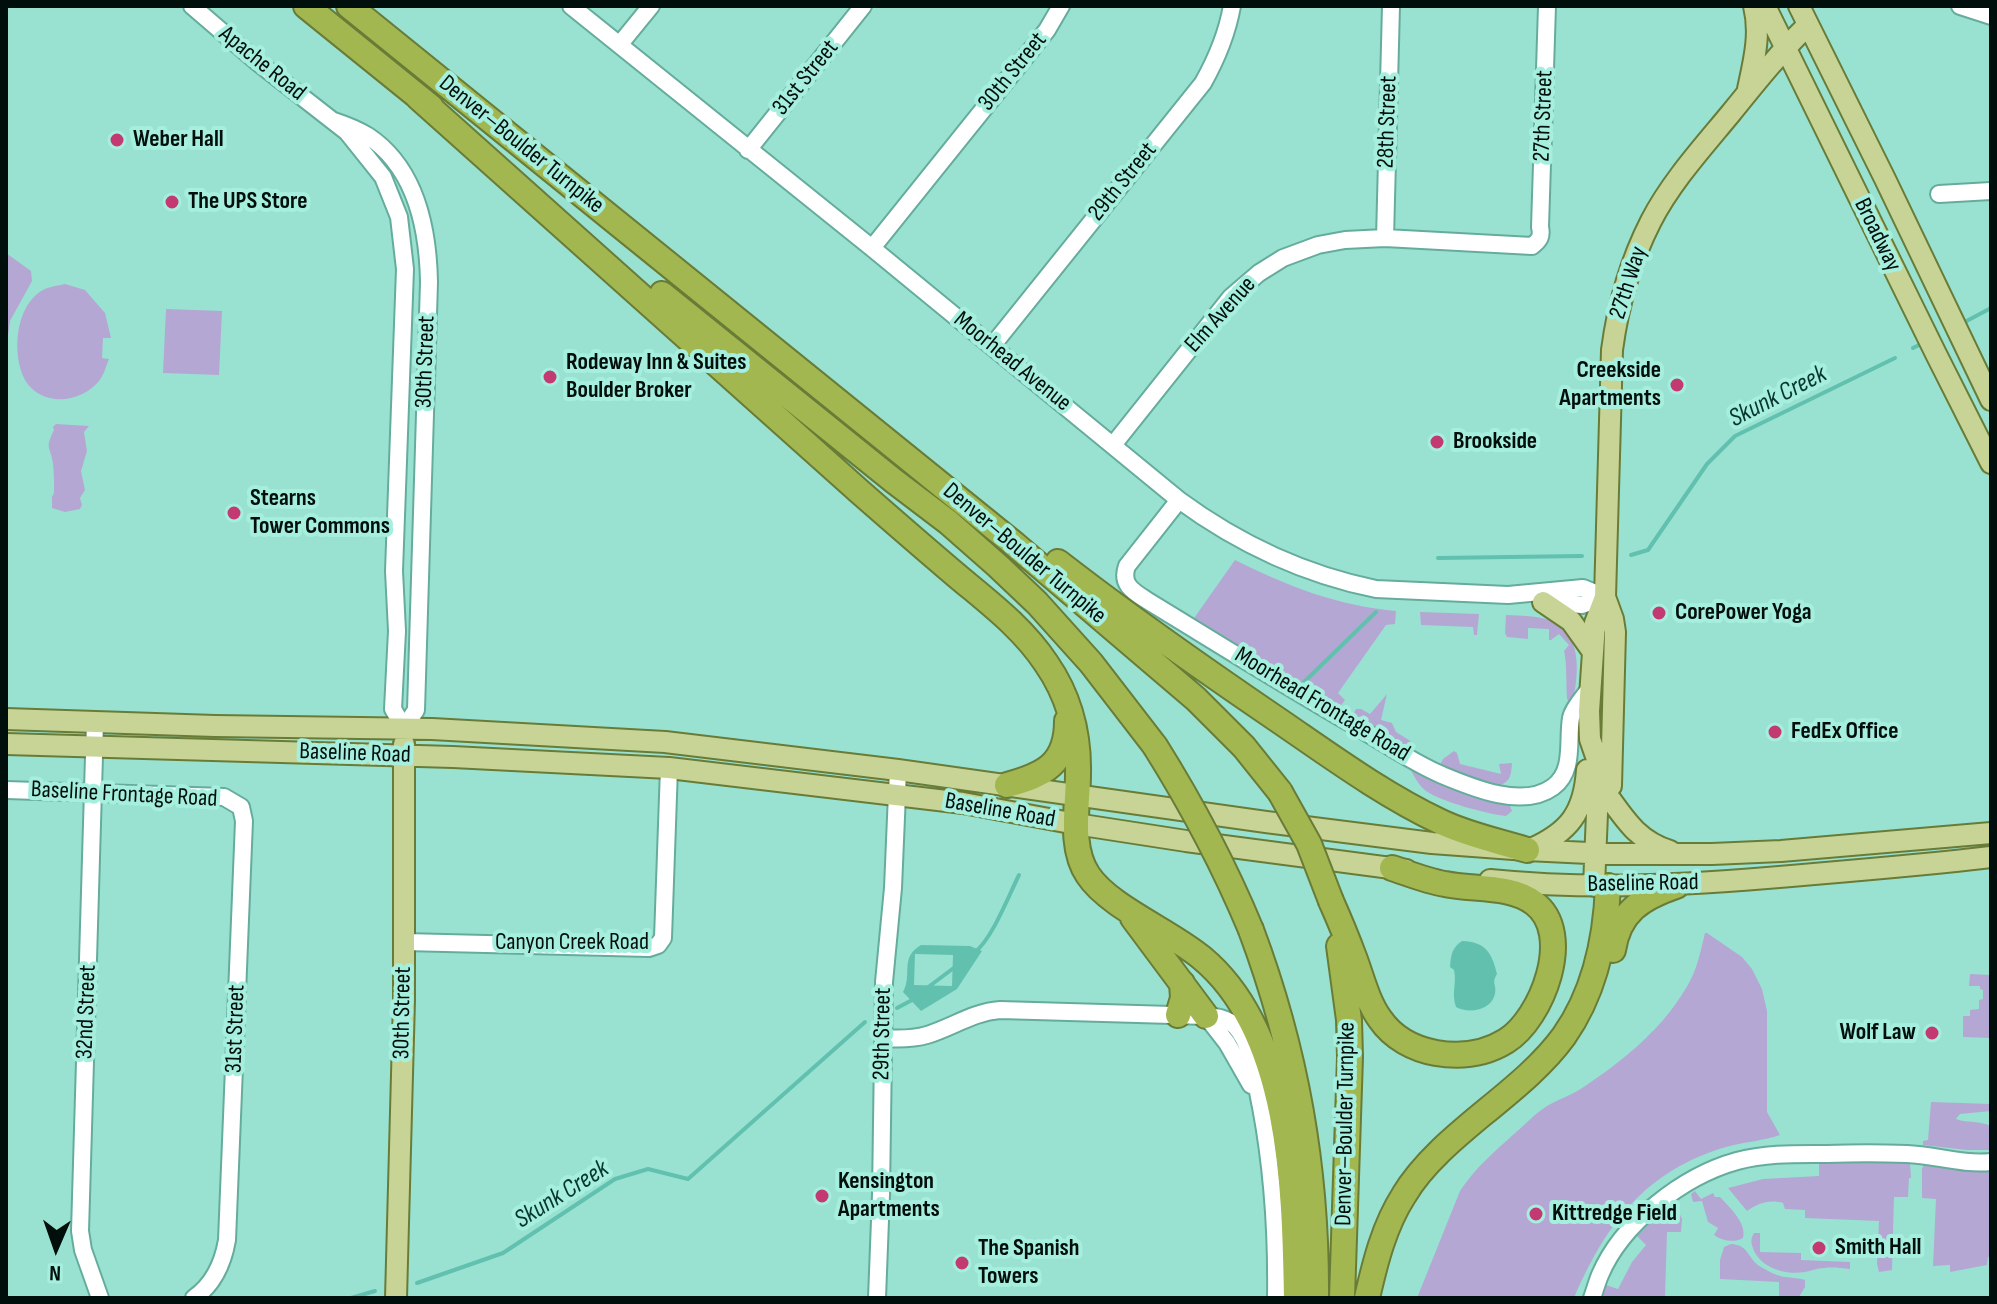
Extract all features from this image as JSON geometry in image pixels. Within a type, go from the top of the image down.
[{"type":"highway","name":"Denver–Boulder Turnpike","points":[[306,6],[948,522],[1037,603],[1091,663],[1155,746],[1203,827],[1251,930],[1282,1021],[1302,1113],[1314,1212],[1316,1298]]},
{"type":"highway","name":"Denver–Boulder Turnpike","points":[[349,6],[1013,543],[1196,699],[1244,747],[1280,792],[1309,844],[1331,901],[1349,1020],[1342,1298]]},
{"type":"highway","points":[[418,97],[903,530],[1006,617],[1036,649],[1054,675],[1071,713],[1077,741],[1076,824],[1083,867],[1093,882],[1124,907],[1178,939],[1210,965],[1239,1001],[1259,1036],[1274,1079],[1284,1131],[1295,1247],[1296,1298]]},
{"type":"highway","points":[[765,342],[951,478],[1083,581],[1299,735],[1428,815],[1459,829],[1527,850]]},
{"type":"highway","points":[[1007,785],[1039,774],[1059,757],[1067,733],[1064,695]]},
{"type":"highway","points":[[1331,901],[1369,999],[1380,1019],[1405,1043],[1425,1051],[1470,1055],[1509,1040],[1533,1015],[1546,985],[1552,945],[1545,913],[1519,895],[1435,882],[1392,868]]},
{"type":"highway","points":[[1367,1298],[1386,1232],[1404,1193],[1451,1142],[1548,1056],[1564,1036],[1598,966],[1607,913],[1601,886]]},
{"type":"highway","points":[[1515,1086],[1551,1062],[1578,1035],[1599,996],[1622,920],[1654,893],[1676,886]]},
{"type":"highway","points":[[1124,907],[1206,1016]]},
{"type":"highway","points":[[1178,1015],[1183,998],[1182,983]]},
{"type":"main road","points":[[1747,94],[1757,40],[1758,22],[1754,6]]},
{"type":"main road","name":"Broadway","points":[[1765,6],[1991,463]]},
{"type":"main road","name":"Broadway","points":[[1799,6],[1991,400]]},
{"type":"main road","name":"27th Way","points":[[1601,886],[1599,765],[1589,734],[1590,686],[1595,623],[1605,597],[1612,350],[1616,318],[1624,285],[1657,210],[1703,147],[1786,46],[1808,25]]},
{"type":"main road","name":"27th Way","points":[[1602,854],[1611,800],[1615,632],[1605,597]]},
{"type":"main road","points":[[1543,602],[1571,621],[1593,652]]},
{"type":"main road","name":"Baseline Road","points":[[6,719],[404,728],[665,742],[898,770],[1432,843],[1527,850],[1683,855],[1781,851],[1991,833]]},
{"type":"main road","name":"30th Street","points":[[396,1298],[404,942],[404,728]]},
{"type":"main road","points":[[1527,850],[1558,835],[1573,820],[1586,791],[1589,734]]},
{"type":"main road","name":"Baseline Road","points":[[6,744],[404,755],[669,768],[986,807],[1186,841],[1500,881],[1676,886],[1991,857]]},
{"type":"main road","points":[[1611,800],[1634,830],[1648,842],[1683,855]]},
{"type":"main road","points":[[1912,866],[1931,849],[1936,838]]},
{"type":"street","name":"Apache Road","points":[[192,6],[246,53],[334,121],[360,146],[393,198]]},
{"type":"street","name":"Moorhead Avenue","points":[[571,6],[1179,500],[1247,545],[1359,585],[1385,589],[1508,595],[1583,588],[1605,597]]},
{"type":"street","points":[[620,44],[651,6]]},
{"type":"street","name":"31st Street","points":[[748,150],[863,6]]},
{"type":"street","name":"30th Street","points":[[872,248],[1047,30],[1061,6]]},
{"type":"street","name":"29th Street","points":[[992,346],[1203,83],[1217,59],[1232,6]]},
{"type":"street","name":"28th Street","points":[[1385,238],[1391,6]]},
{"type":"street","name":"27th Street","points":[[1540,227],[1547,6]]},
{"type":"street","points":[[1960,6],[1991,16]]},
{"type":"street","name":"Apache Road","points":[[334,121],[357,130],[383,148],[400,167],[411,187]]},
{"type":"street","name":"30th Street","points":[[393,198],[399,217],[405,269],[394,581],[397,631],[393,709],[404,728],[416,710],[429,282],[427,243],[411,187]]},
{"type":"street","points":[[1939,194],[1991,191]]},
{"type":"street","name":"Elm Avenue","points":[[1113,445],[1231,297],[1259,273],[1283,258],[1318,245],[1385,238],[1532,246],[1542,234],[1540,227]]},
{"type":"street","name":"Moorhead Frontage Road","points":[[1179,500],[1127,566],[1124,576],[1128,586],[1324,708],[1440,775],[1510,796],[1542,793],[1557,784],[1567,768],[1571,715],[1590,686]]},
{"type":"street","name":"Moorhead Avenue","points":[[1508,595],[1582,605],[1605,597]]},
{"type":"street","points":[[1571,715],[1589,734]]},
{"type":"street","name":"32nd Street","points":[[95,722],[80,1231],[83,1250],[100,1298]]},
{"type":"street","name":"Canyon Creek Road","points":[[404,942],[649,948],[658,945],[663,938],[669,768]]},
{"type":"street","name":"29th Street","points":[[877,1298],[885,972],[893,888],[898,770]]},
{"type":"street","name":"Baseline Frontage Road","points":[[6,790],[224,797],[241,807]]},
{"type":"street","name":"31st Street","points":[[194,1298],[216,1274],[225,1251],[244,821],[241,807]]},
{"type":"street","points":[[883,1038],[922,1036],[976,1014],[1000,1010],[1206,1016],[1235,1056],[1261,1107],[1274,1207],[1276,1298]]},
{"type":"street","points":[[1592,1298],[1601,1273],[1619,1244],[1646,1213],[1673,1190],[1702,1174],[1736,1161],[1774,1154],[1890,1153],[1974,1164],[1991,1162]]},
{"type":"shaded area","points":[[6,253],[31,271],[32,281],[10,321],[6,351]]},
{"type":"shaded area","points":[[65,284],[85,290],[105,313],[111,338],[103,338],[102,358],[109,359],[99,381],[82,394],[61,399],[41,395],[32,389],[21,370],[17,347],[20,323],[30,302],[43,290]]},
{"type":"shaded area","points":[[166,309],[222,311],[219,375],[163,373]]},
{"type":"shaded area","points":[[56,424],[89,426],[84,432],[87,451],[81,471],[85,490],[80,498],[82,505],[80,509],[65,512],[52,508],[54,471],[49,445]]},
{"type":"shaded area","points":[[1235,560],[1313,593],[1396,611],[1395,624],[1386,625],[1338,693],[1345,700],[1340,707],[1336,708],[1192,621]]},
{"type":"shaded area","points":[[1420,612],[1479,614],[1477,635],[1474,635],[1473,627],[1421,625]]},
{"type":"shaded area","points":[[1506,615],[1546,619],[1561,626],[1568,634],[1577,666],[1573,700],[1570,702],[1567,699],[1564,651],[1569,645],[1559,634],[1549,640],[1549,629],[1528,628],[1528,639],[1507,637]]},
{"type":"shaded area","points":[[1387,694],[1381,720],[1392,723],[1396,732],[1412,742],[1412,747],[1404,748],[1354,718],[1356,709],[1370,714]]},
{"type":"shaded area","points":[[1454,751],[1460,764],[1501,774],[1499,764],[1512,763],[1510,777],[1499,786],[1440,765]]},
{"type":"shaded area","points":[[1408,765],[1447,787],[1510,806],[1512,811],[1506,816],[1488,813],[1433,795],[1421,786]]},
{"type":"shaded area","points":[[1705,933],[1742,957],[1762,989],[1767,1011],[1767,1112],[1780,1135],[1726,1147],[1698,1157],[1651,1186],[1615,1224],[1586,1271],[1574,1298],[1417,1298],[1466,1183],[1538,1112],[1579,1090],[1642,1042],[1669,1012],[1691,979]]},
{"type":"shaded area","points":[[1462,941],[1487,950],[1497,974],[1493,1000],[1478,1010],[1456,1007],[1455,975],[1450,962],[1454,949]]},
{"type":"shaded area","points":[[921,945],[970,946],[982,951],[957,989],[921,1011],[903,992],[908,961]],"holes":[[[915,954],[953,955],[952,986],[914,985]]]},
{"type":"shaded area","points":[[1970,974],[1991,975],[1991,1038],[1963,1037],[1963,1016],[1970,1016],[1970,1010],[1979,1009],[1979,1000],[1983,999],[1980,986],[1969,986]]},
{"type":"shaded area","points":[[1931,1102],[1991,1104],[1991,1111],[1960,1114],[1956,1119],[1991,1126],[1991,1150],[1923,1145],[1923,1141],[1928,1140]]},
{"type":"shaded area","points":[[1904,1160],[1910,1163],[1911,1178],[1908,1197],[1894,1197],[1892,1270],[1879,1272],[1879,1221],[1805,1218],[1805,1210],[1785,1209],[1783,1203],[1773,1201],[1747,1211],[1728,1188],[1763,1179],[1819,1176],[1821,1161]]},
{"type":"shaded area","points":[[1927,1163],[1991,1168],[1991,1256],[1987,1265],[1950,1272],[1950,1265],[1933,1266],[1936,1199],[1922,1198],[1922,1169]]},
{"type":"shaded area","points":[[1695,1191],[1701,1199],[1713,1193],[1715,1197],[1720,1197],[1740,1221],[1743,1238],[1728,1241],[1714,1235],[1718,1228],[1708,1222],[1702,1201],[1693,1202],[1691,1194]]},
{"type":"shaded area","points":[[1675,1204],[1682,1219],[1681,1232],[1667,1232],[1665,1298],[1602,1298],[1606,1285],[1618,1289],[1632,1262],[1646,1245],[1637,1236]]},
{"type":"shaded area","points":[[1754,1233],[1760,1233],[1760,1252],[1801,1253],[1801,1260],[1850,1262],[1850,1269],[1819,1268],[1798,1273],[1776,1269],[1763,1262],[1754,1251],[1751,1242]]},
{"type":"shaded area","points":[[1731,1244],[1742,1247],[1756,1264],[1770,1272],[1805,1280],[1799,1297],[1779,1298],[1779,1282],[1720,1279],[1724,1247]]},
{"type":"waterway","name":"Skunk Creek","points":[[1961,324],[1991,308]]},
{"type":"waterway","name":"Skunk Creek","points":[[1913,348],[1925,342]]},
{"type":"waterway","name":"Skunk Creek","points":[[1631,555],[1648,550],[1707,464],[1735,436],[1895,358]]},
{"type":"waterway","name":"Skunk Creek","points":[[1438,558],[1582,556]]},
{"type":"waterway","name":"Skunk Creek","points":[[1302,684],[1376,612]]},
{"type":"waterway","name":"Skunk Creek","points":[[975,952],[994,927],[1019,875]]},
{"type":"waterway","name":"Skunk Creek","points":[[927,988],[955,967]]},
{"type":"waterway","name":"Skunk Creek","points":[[897,1008],[914,999]]},
{"type":"waterway","name":"Skunk Creek","points":[[417,1283],[503,1253],[615,1179],[648,1169],[688,1179],[865,1022]]},
{"type":"waterway","name":"Skunk Creek","points":[[351,1298],[375,1291]]},
{"type":"place","name":"Weber Hall","points":[[117,140]]},
{"type":"place","name":"The UPS Store","points":[[172,202]]},
{"type":"place","name":"Rodeway Inn & Suites Boulder Broker","points":[[550,377]]},
{"type":"place","name":"Creekside Apartments","points":[[1677,385]]},
{"type":"place","name":"Brookside","points":[[1437,442]]},
{"type":"place","name":"Stearns Tower Commons","points":[[234,513]]},
{"type":"place","name":"CorePower Yoga","points":[[1659,613]]},
{"type":"place","name":"FedEx Office","points":[[1775,732]]},
{"type":"place","name":"Wolf Law","points":[[1932,1033]]},
{"type":"place","name":"Kensington Apartments","points":[[822,1196]]},
{"type":"place","name":"Kittredge Field","points":[[1536,1214]]},
{"type":"place","name":"Smith Hall","points":[[1819,1248]]},
{"type":"place","name":"The Spanish Towers","points":[[962,1263]]}]
